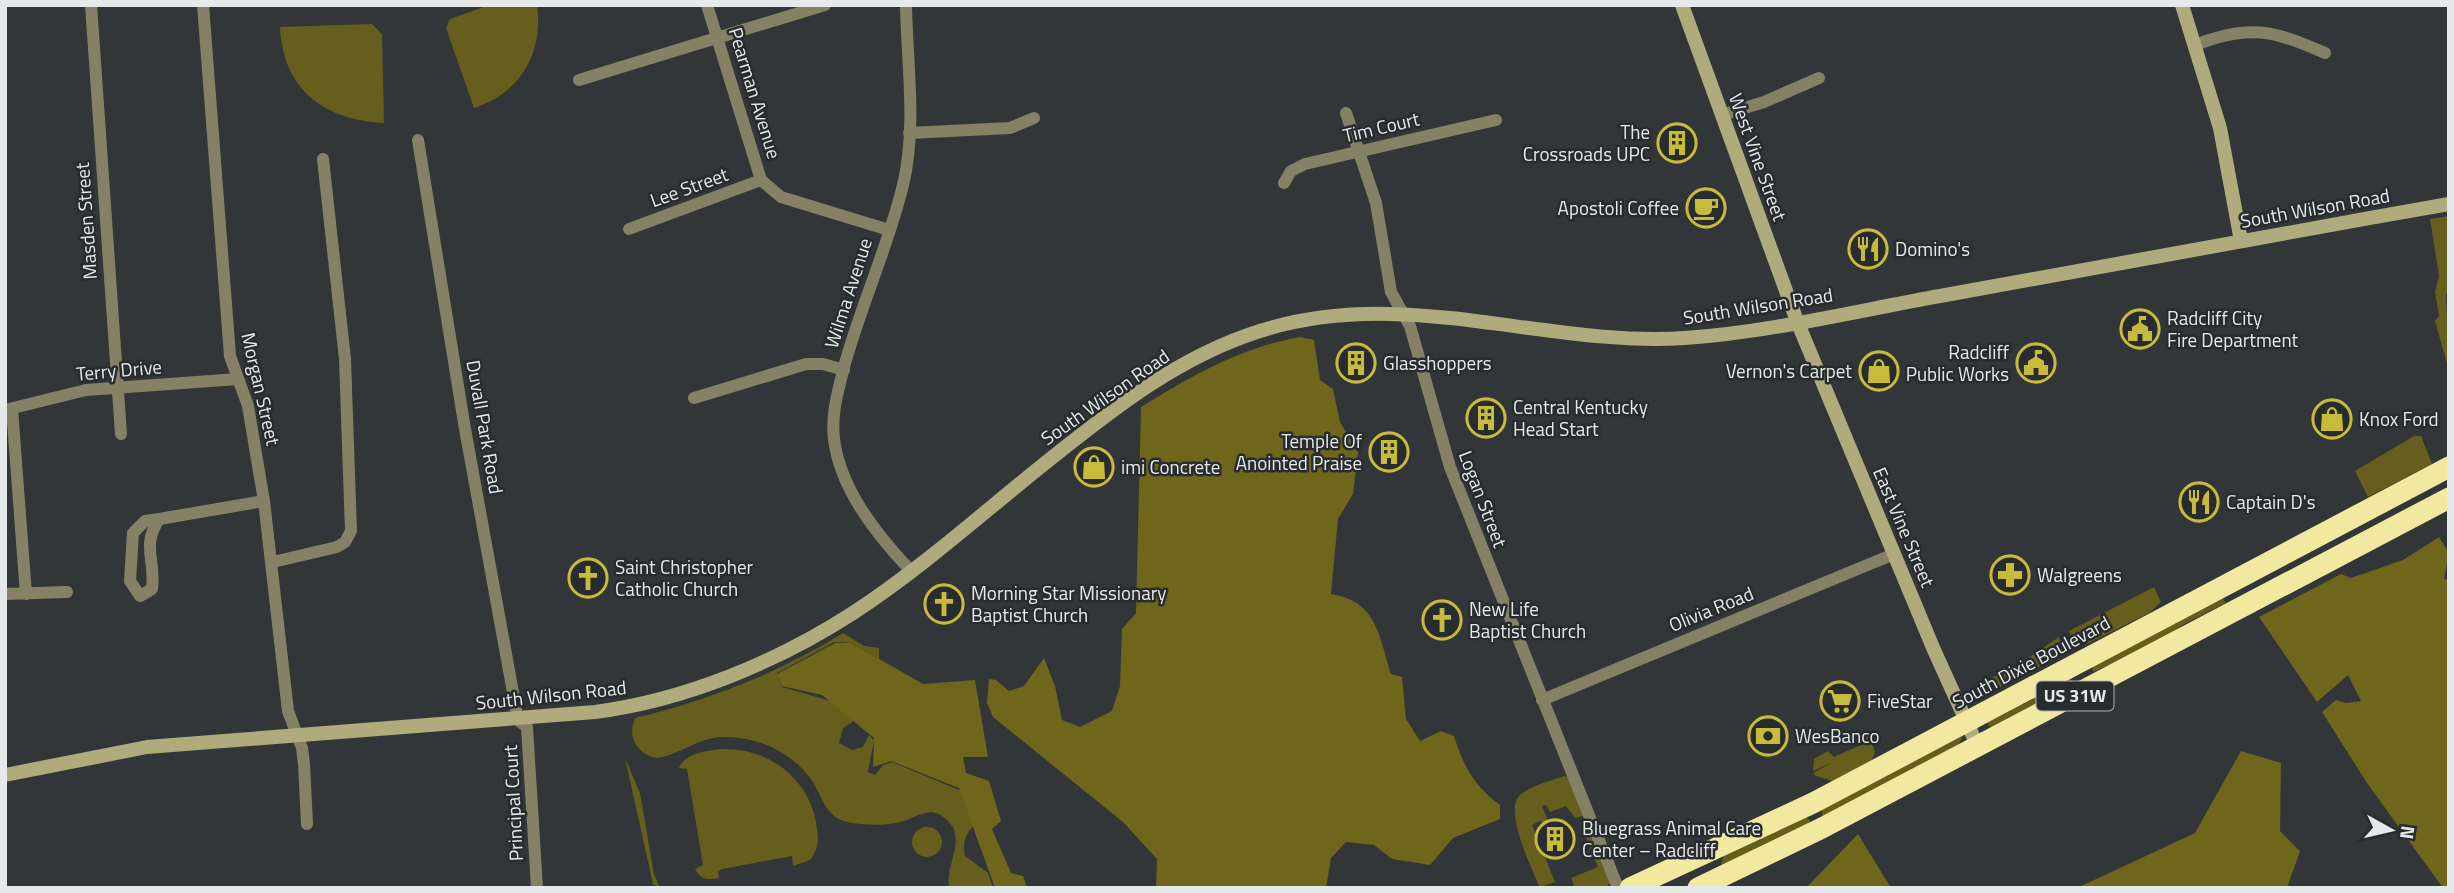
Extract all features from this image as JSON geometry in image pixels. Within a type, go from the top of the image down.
[{"type":"highway","name":"South Dixie Boulevard","points":[[1630,888],[1770,825],[2449,467]]},
{"type":"highway","name":"US 31W","points":[[1698,888],[1812,834],[2449,498]]},
{"type":"main road","name":"West Vine Street","points":[[1682,5],[1797,321]]},
{"type":"main road","points":[[2182,5],[2220,128],[2241,241]]},
{"type":"main road","name":"South Wilson Road","points":[[5,775],[147,747],[518,720],[626,708],[713,682],[774,656],[833,626],[910,570],[1104,417],[1195,358],[1282,324],[1335,315],[1402,312],[1611,336],[1665,338],[1725,334],[2449,204]]},
{"type":"main road","name":"East Vine Street","points":[[1797,321],[1978,747]]},
{"type":"street","name":"Masden Street","points":[[92,5],[121,434]]},
{"type":"street","name":"Morgan Street","points":[[203,5],[230,356],[248,406],[264,501],[288,712],[295,736],[302,748],[307,824]]},
{"type":"street","name":"Pearman Avenue","points":[[707,5],[761,180],[781,197],[889,230]]},
{"type":"street","points":[[579,80],[825,5]]},
{"type":"street","name":"Wilma Avenue","points":[[906,5],[909,133],[907,169],[834,410],[836,454],[860,506],[910,570]]},
{"type":"street","points":[[2196,45],[2221,35],[2259,30],[2280,34],[2325,53]]},
{"type":"street","points":[[1722,114],[1763,102],[1819,78]]},
{"type":"street","name":"Logan Street","points":[[1346,113],[1376,203],[1391,292],[1410,326],[1450,467],[1618,888]]},
{"type":"street","points":[[909,133],[1010,128],[1034,118]]},
{"type":"street","name":"Tim Court","points":[[1284,183],[1291,171],[1297,167],[1496,120]]},
{"type":"street","name":"Duvall Park Road","points":[[418,140],[463,416],[518,720]]},
{"type":"street","points":[[273,562],[337,547],[345,542],[351,530],[345,359],[323,159]]},
{"type":"street","name":"Lee Street","points":[[629,229],[761,180]]},
{"type":"street","points":[[694,398],[806,364],[823,364],[844,370]]},
{"type":"street","name":"Terry Drive","points":[[8,410],[77,392],[238,379]]},
{"type":"street","points":[[8,410],[26,594]]},
{"type":"street","points":[[159,519],[150,533],[148,544],[152,589],[140,596],[130,581],[133,533],[145,522],[159,519],[264,501]]},
{"type":"street","points":[[5,521],[20,519]]},
{"type":"street","name":"Olivia Road","points":[[1542,700],[1894,554]]},
{"type":"street","points":[[5,594],[67,592]]},
{"type":"street","name":"Principal Court","points":[[518,720],[527,729],[537,888]]},
{"type":"shaded area","points":[[489,5],[537,5],[537,39],[532,55],[516,82],[504,93],[474,108],[446,28],[450,19]]},
{"type":"shaded area","points":[[372,24],[382,34],[384,123],[343,116],[311,98],[298,84],[289,68],[280,27]]},
{"type":"shaded area","points":[[2449,216],[2449,293],[2446,294],[2449,371],[2435,321],[2439,316],[2435,292],[2439,276],[2430,219]]},
{"type":"shaded area","points":[[1300,337],[1314,340],[1320,380],[1333,389],[1340,422],[1358,452],[1353,494],[1338,519],[1331,594],[1358,604],[1367,612],[1379,634],[1391,674],[1402,677],[1406,719],[1420,741],[1441,731],[1454,736],[1471,775],[1483,791],[1500,805],[1500,819],[1453,838],[1430,865],[1392,859],[1374,845],[1346,842],[1331,858],[1326,888],[1156,888],[1157,859],[1123,822],[993,717],[987,703],[989,679],[996,680],[1009,691],[1024,686],[1044,658],[1055,686],[1062,720],[1080,727],[1112,711],[1120,686],[1122,629],[1136,613],[1141,407],[1217,364],[1257,348]]},
{"type":"shaded area","points":[[2414,436],[2421,436],[2432,464],[2368,497],[2355,471]]},
{"type":"shaded area","points":[[2439,537],[2449,553],[2444,579],[2449,580],[2449,888],[2443,888],[2367,783],[2322,712],[2336,700],[2346,703],[2361,701],[2348,675],[2317,702],[2259,617],[2341,574],[2351,578],[2403,560]]},
{"type":"shaded area","points":[[2154,587],[2161,602],[2149,613],[2087,644],[2074,641],[2069,631]]},
{"type":"shaded area","points":[[2222,598],[2226,603],[2184,624],[2151,647],[2093,672],[2092,666]]},
{"type":"shaded area","points":[[843,633],[864,646],[879,648],[879,659],[851,643],[834,642],[777,673],[782,687],[834,702],[857,719],[843,728],[839,743],[852,750],[863,747],[869,735],[874,740],[868,772],[875,775],[883,765],[892,762],[964,792],[977,823],[966,838],[965,856],[988,873],[993,888],[949,888],[956,837],[954,829],[942,816],[929,812],[884,825],[847,822],[829,810],[803,769],[783,753],[760,742],[735,737],[713,738],[657,758],[644,753],[636,744],[632,732],[635,718],[743,684]]},
{"type":"shaded area","points":[[2059,637],[2063,649],[2059,657],[1984,695],[1978,694],[1979,684],[2019,664]]},
{"type":"shaded area","points":[[835,643],[851,643],[923,684],[975,680],[988,757],[963,757],[966,773],[989,781],[1001,821],[992,829],[1011,873],[1023,876],[1027,888],[995,888],[959,788],[891,761],[873,767],[874,738],[822,695],[782,686],[777,674]]},
{"type":"shaded area","points":[[2071,679],[2073,687],[1991,728],[1987,723]]},
{"type":"shaded area","points":[[1868,735],[1871,741],[1866,744],[1872,743],[1875,752],[1872,760],[1833,781],[1813,773],[1831,763],[1813,771],[1814,759],[1828,751],[1834,757],[1861,745],[1864,737]]},
{"type":"shaded area","points":[[1963,736],[1959,744],[1825,817],[1822,815],[1822,807]]},
{"type":"shaded area","points":[[721,749],[756,754],[785,770],[797,782],[807,796],[817,829],[817,845],[810,860],[793,866],[792,856],[722,869],[718,872],[719,878],[715,879],[705,878],[697,873],[695,869],[703,865],[687,769],[679,768],[691,756]]},
{"type":"shaded area","points":[[2241,751],[2281,763],[2280,831],[2300,851],[2287,888],[2077,888],[2195,833]]},
{"type":"shaded area","points":[[625,758],[640,793],[654,874],[660,888],[653,884]]},
{"type":"shaded area","points":[[1564,776],[1568,777],[1583,816],[1575,818],[1566,806],[1550,812],[1546,805],[1542,806],[1548,821],[1545,827],[1540,821],[1532,825],[1555,882],[1540,887],[1521,841],[1515,804],[1519,796],[1528,789]]},
{"type":"shaded area","points":[[1806,817],[1810,820],[1809,826],[1724,867],[1721,864],[1724,854]]},
{"type":"shaded area","points":[[927,827],[938,831],[942,842],[938,853],[927,857],[916,853],[912,842],[916,831]]},
{"type":"shaded area","points":[[1589,831],[1610,883],[1605,888],[1575,888],[1571,878],[1598,867],[1584,832]]},
{"type":"shaded area","points":[[1858,834],[1891,888],[1806,888]]},
{"type":"place","name":"The Crossroads UPC","points":[[1677,143]]},
{"type":"place","name":"Apostoli Coffee","points":[[1706,208]]},
{"type":"place","name":"Domino's","points":[[1868,249]]},
{"type":"place","name":"Radcliff City Fire Department","points":[[2140,329]]},
{"type":"place","name":"Glasshoppers","points":[[1356,363]]},
{"type":"place","name":"Radcliff Public Works","points":[[2036,363]]},
{"type":"place","name":"Vernon's Carpet","points":[[1879,371]]},
{"type":"place","name":"Central Kentucky Head Start","points":[[1486,418]]},
{"type":"place","name":"Knox Ford","points":[[2332,419]]},
{"type":"place","name":"Temple Of Anointed Praise","points":[[1389,452]]},
{"type":"place","name":"imi Concrete","points":[[1094,467]]},
{"type":"place","name":"Captain D's","points":[[2199,502]]},
{"type":"place","name":"Walgreens","points":[[2010,575]]},
{"type":"place","name":"Saint Christopher Catholic Church","points":[[588,578]]},
{"type":"place","name":"Morning Star Missionary Baptist Church","points":[[944,604]]},
{"type":"place","name":"New Life Baptist Church","points":[[1442,620]]},
{"type":"place","name":"FiveStar","points":[[1840,701]]},
{"type":"place","name":"WesBanco","points":[[1768,736]]},
{"type":"place","name":"Bluegrass Animal Care Center – Radcliff","points":[[1555,839]]}]
